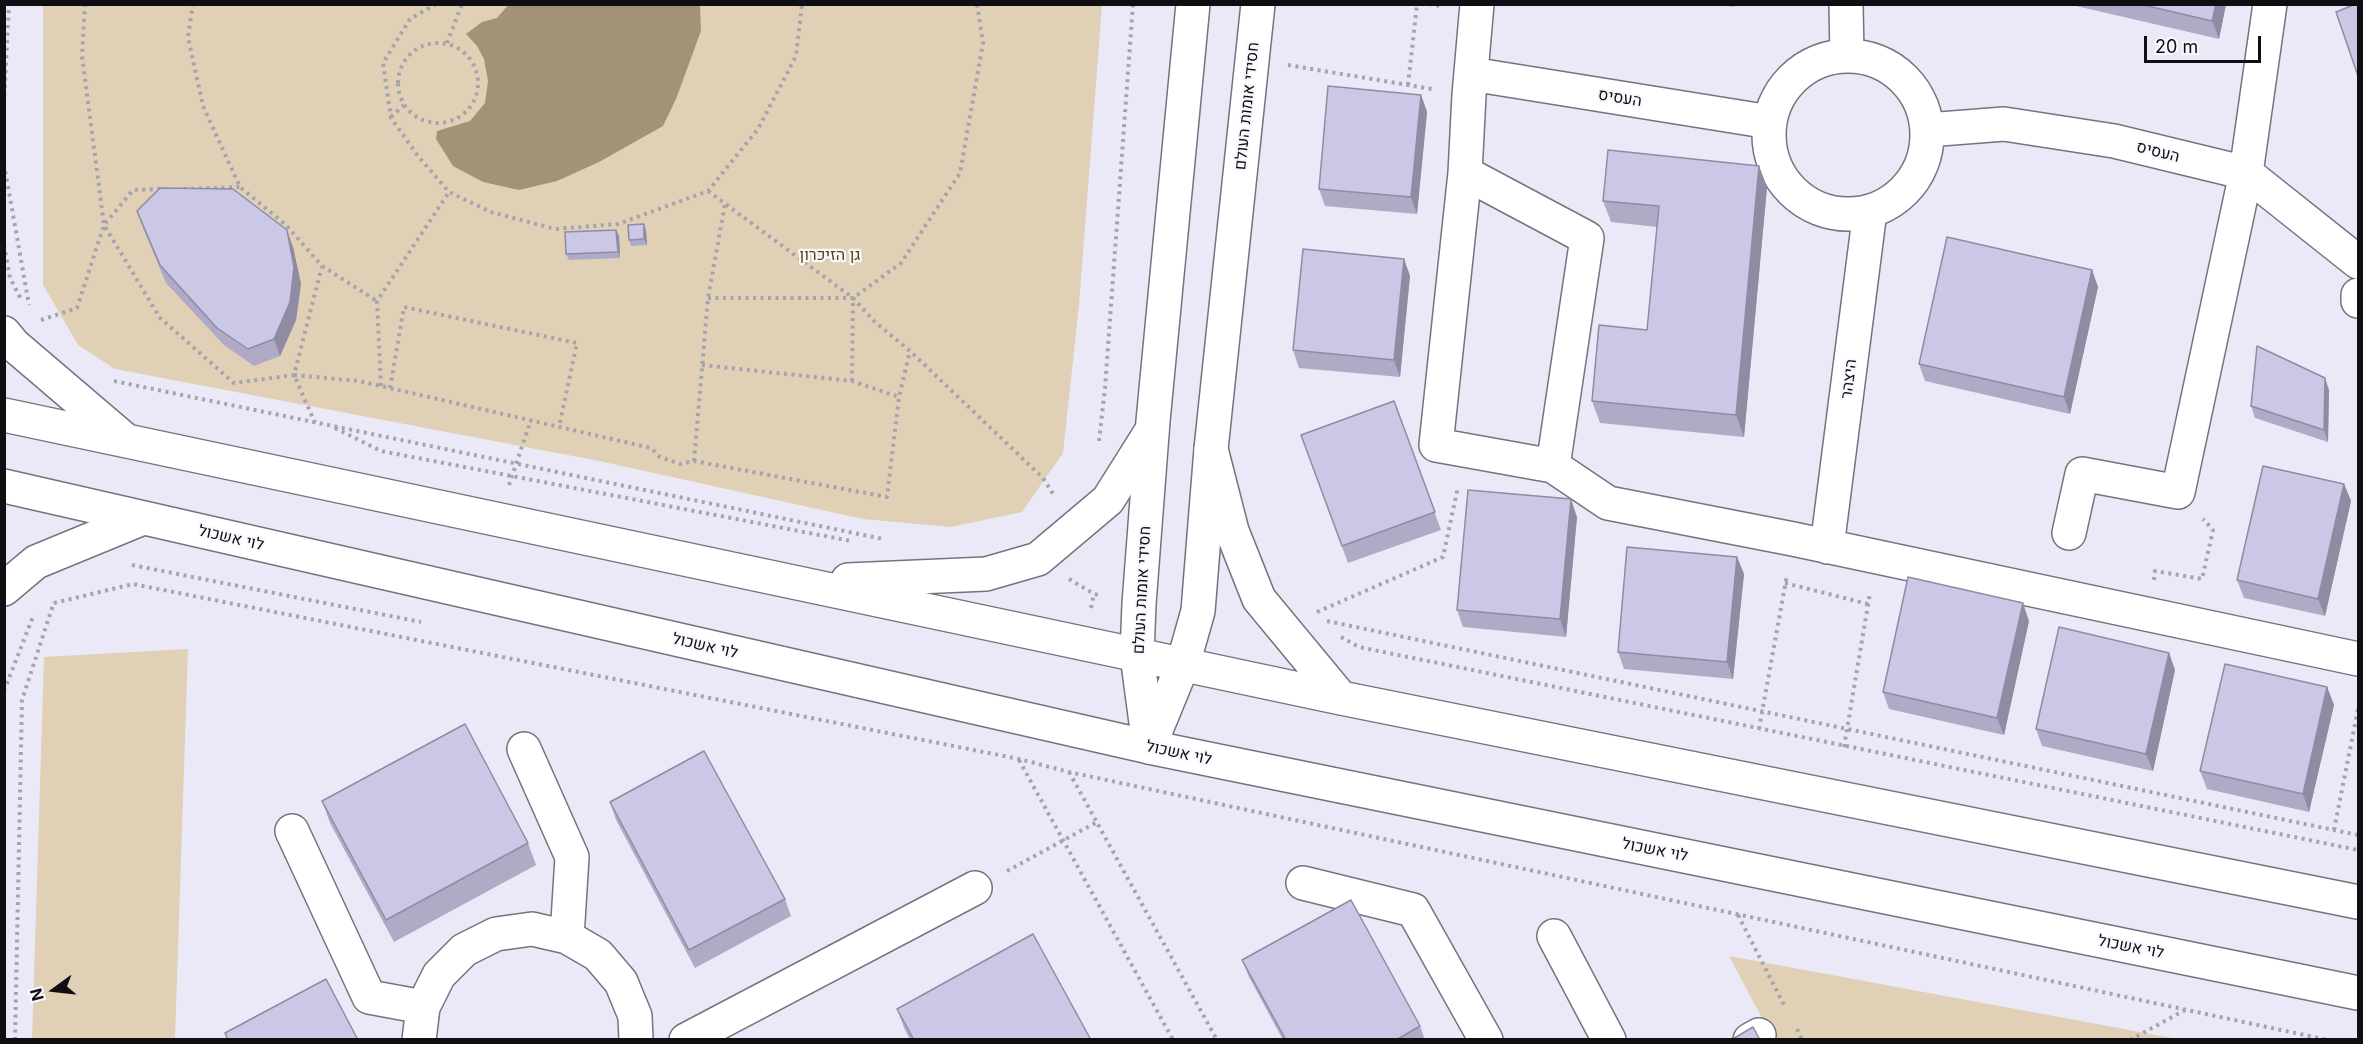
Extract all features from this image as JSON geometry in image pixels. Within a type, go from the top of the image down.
[{"type":"main road","name":"חסידי אומות העולם","points":[[1149,747],[1137,655],[1152,430],[1193,4]]},
{"type":"main road","name":"חסידי אומות העולם","points":[[1149,747],[1184,664],[1198,611],[1211,449],[1258,4]]},
{"type":"main road","points":[[1477,4],[1465,173],[1436,445],[1553,466],[1608,503],[1876,556],[2358,660]]},
{"type":"main road","points":[[1846,4],[1847,56]]},
{"type":"main road","points":[[2069,533],[2082,474],[2178,492],[2246,173],[2270,4]]},
{"type":"main road","points":[[1847,56],[1871,59],[1892,69],[1910,86],[1921,106],[1927,129],[1925,151],[1919,171],[1906,189],[1889,203],[1870,211],[1843,214],[1818,209],[1796,195],[1779,174],[1770,148],[1770,122],[1776,101],[1789,83],[1805,68],[1826,59],[1847,56]]},
{"type":"main road","name":"העסיס","points":[[1470,85],[1770,122]]},
{"type":"main road","name":"העסיס","points":[[1927,129],[2004,124],[2114,141],[2246,173],[2358,262]]},
{"type":"main road","points":[[1465,173],[1587,238],[1553,466]]},
{"type":"main road","name":"היצהר","points":[[1827,547],[1870,211]]},
{"type":"main road","points":[[2358,296],[2358,301]]},
{"type":"main road","points":[[24,321],[14,345],[126,441]]},
{"type":"main road","points":[[4,415],[1341,698],[2358,902]]},
{"type":"main road","points":[[789,581],[909,579],[986,574],[1038,560],[1108,500],[1152,430]]},
{"type":"main road","points":[[1211,449],[1232,531],[1259,598],[1341,698]]},
{"type":"main road","name":"לוי אשכול","points":[[4,486],[1149,747],[2358,993]]},
{"type":"main road","points":[[4,589],[7,584],[36,562],[143,518]]},
{"type":"main road","points":[[525,749],[572,857],[567,937]]},
{"type":"main road","points":[[292,831],[369,997],[423,1007]]},
{"type":"main road","points":[[1303,883],[1413,910],[1486,1040]]},
{"type":"main road","points":[[686,1040],[975,888]]},
{"type":"main road","points":[[419,1040],[423,1007],[439,975],[464,950],[496,934],[532,930],[567,937],[598,955],[621,982],[635,1016],[636,1040]]},
{"type":"main road","points":[[1554,936],[1609,1040]]},
{"type":"path","points":[[4,103],[9,4]]},
{"type":"path","points":[[85,4],[82,56],[104,225],[160,318],[234,383],[294,375],[359,381],[651,448],[660,457],[680,464],[694,461],[887,496],[899,397],[910,351]]},
{"type":"path","points":[[193,4],[188,37],[203,106],[240,187],[286,225],[322,266],[377,301]]},
{"type":"path","points":[[436,4],[410,19],[383,63],[391,118],[418,156],[449,192],[491,212],[555,229],[618,224],[708,191],[758,129],[796,56],[802,4]]},
{"type":"path","points":[[447,42],[462,4]]},
{"type":"path","points":[[708,298],[853,298],[901,263],[960,173],[984,44],[977,4]]},
{"type":"path","points":[[1099,447],[1106,388],[1133,4]]},
{"type":"path","points":[[1408,85],[1417,4]]},
{"type":"path","points":[[433,42],[447,42],[460,48],[470,58],[477,70],[478,85],[469,109],[448,123],[436,124],[423,121],[412,114],[404,105],[397,81],[400,67],[408,55],[419,46],[433,42]]},
{"type":"path","points":[[1252,59],[1408,85],[1470,85]]},
{"type":"path","points":[[391,118],[404,105]]},
{"type":"path","points":[[4,164],[24,321]]},
{"type":"path","points":[[181,189],[240,187]]},
{"type":"path","points":[[24,321],[77,308],[104,225],[133,190],[169,189]]},
{"type":"path","points":[[708,191],[853,298],[875,322],[910,351],[1043,478],[1061,506]]},
{"type":"path","points":[[381,386],[377,301],[449,192]]},
{"type":"path","points":[[694,461],[708,298],[724,204]]},
{"type":"path","points":[[4,245],[10,278],[24,321]]},
{"type":"path","points":[[315,424],[294,375],[322,266]]},
{"type":"path","points":[[852,381],[853,298]]},
{"type":"path","points":[[390,388],[405,307],[576,343],[559,427]]},
{"type":"path","points":[[702,365],[852,381],[899,397]]},
{"type":"path","points":[[105,379],[892,541]]},
{"type":"path","points":[[500,520],[512,475],[531,420]]},
{"type":"path","points":[[335,428],[381,451],[855,542]]},
{"type":"path","points":[[1316,612],[1443,557],[1466,450]]},
{"type":"path","points":[[2148,616],[2155,572],[2202,579],[2213,530]]},
{"type":"path","points":[[1759,729],[1793,539]]},
{"type":"path","points":[[1844,747],[1876,556]]},
{"type":"path","points":[[1785,583],[1868,604]]},
{"type":"path","points":[[54,603],[133,584],[1019,759],[1069,772],[2328,1040]]},
{"type":"path","points":[[15,1040],[21,700],[54,603],[50,592]]},
{"type":"path","points":[[4,691],[38,604]]},
{"type":"path","points":[[1316,619],[2358,835]]},
{"type":"path","points":[[1332,632],[1359,647],[2358,850]]},
{"type":"path","points":[[2334,830],[2358,709]]},
{"type":"path","points":[[1015,752],[1173,1040]]},
{"type":"path","points":[[1064,764],[1217,1040]]},
{"type":"path","points":[[1037,856],[1096,822]]},
{"type":"path","points":[[1738,915],[1786,1008]]},
{"type":"path","points":[[2130,1040],[2186,1010]]},
{"type":"path","points":[[1791,1019],[1802,1040]]},
{"type":"green space","name":"גן הזיכרון","points":[[43,5],[1102,5],[1079,305],[1063,453],[1022,512],[951,527],[863,519],[599,461],[115,369],[78,345],[43,285]]},
{"type":"green space","points":[[188,649],[175,1039],[32,1039],[44,657]]},
{"type":"green space","points":[[1729,956],[2178,1039],[1773,1039]]},
{"type":"shaded area","points":[[509,4],[700,5],[701,31],[676,99],[663,126],[599,162],[557,181],[519,190],[483,182],[453,166],[436,139],[437,131],[470,121],[485,103],[488,81],[484,59],[477,46],[466,34],[482,22],[497,18]]},
{"type":"building","points":[[2139,4],[2216,4],[2212,21]]},
{"type":"building","points":[[2358,4],[2358,76],[2336,12]]},
{"type":"building","points":[[1328,86],[1421,95],[1411,197],[1319,189]]},
{"type":"building","points":[[1608,150],[1759,166],[1736,415],[1592,401],[1599,325],[1647,330],[1659,206],[1603,201]]},
{"type":"building","points":[[160,188],[233,189],[287,230],[294,267],[290,302],[274,339],[248,349],[217,328],[160,265],[137,211]]},
{"type":"building","points":[[644,224],[644,239],[629,240],[628,225]]},
{"type":"building","points":[[616,230],[618,252],[566,254],[565,232]]},
{"type":"building","points":[[1947,237],[2092,270],[2064,397],[1919,364]]},
{"type":"building","points":[[1303,249],[1404,259],[1394,360],[1293,350]]},
{"type":"building","points":[[2257,346],[2325,378],[2324,430],[2251,406]]},
{"type":"building","points":[[1394,401],[1435,512],[1342,546],[1301,435]]},
{"type":"building","points":[[2263,466],[2344,484],[2318,599],[2237,580]]},
{"type":"building","points":[[1468,490],[1571,499],[1560,619],[1457,610]]},
{"type":"building","points":[[1627,547],[1737,557],[1727,662],[1618,652]]},
{"type":"building","points":[[1908,577],[2023,603],[1997,718],[1883,692]]},
{"type":"building","points":[[2059,627],[2169,653],[2146,754],[2036,729]]},
{"type":"building","points":[[2225,664],[2327,687],[2303,794],[2200,771]]},
{"type":"building","points":[[465,724],[528,843],[386,920],[322,801]]},
{"type":"building","points":[[704,751],[785,899],[689,950],[610,802]]},
{"type":"building","points":[[1351,900],[1420,1026],[1396,1040],[1286,1040],[1242,960]]},
{"type":"building","points":[[1033,934],[1091,1040],[914,1040],[897,1009]]},
{"type":"building","points":[[326,979],[358,1040],[228,1040],[225,1033]]},
{"type":"building","points":[[1753,1027],[1760,1040],[1731,1040]]}]
